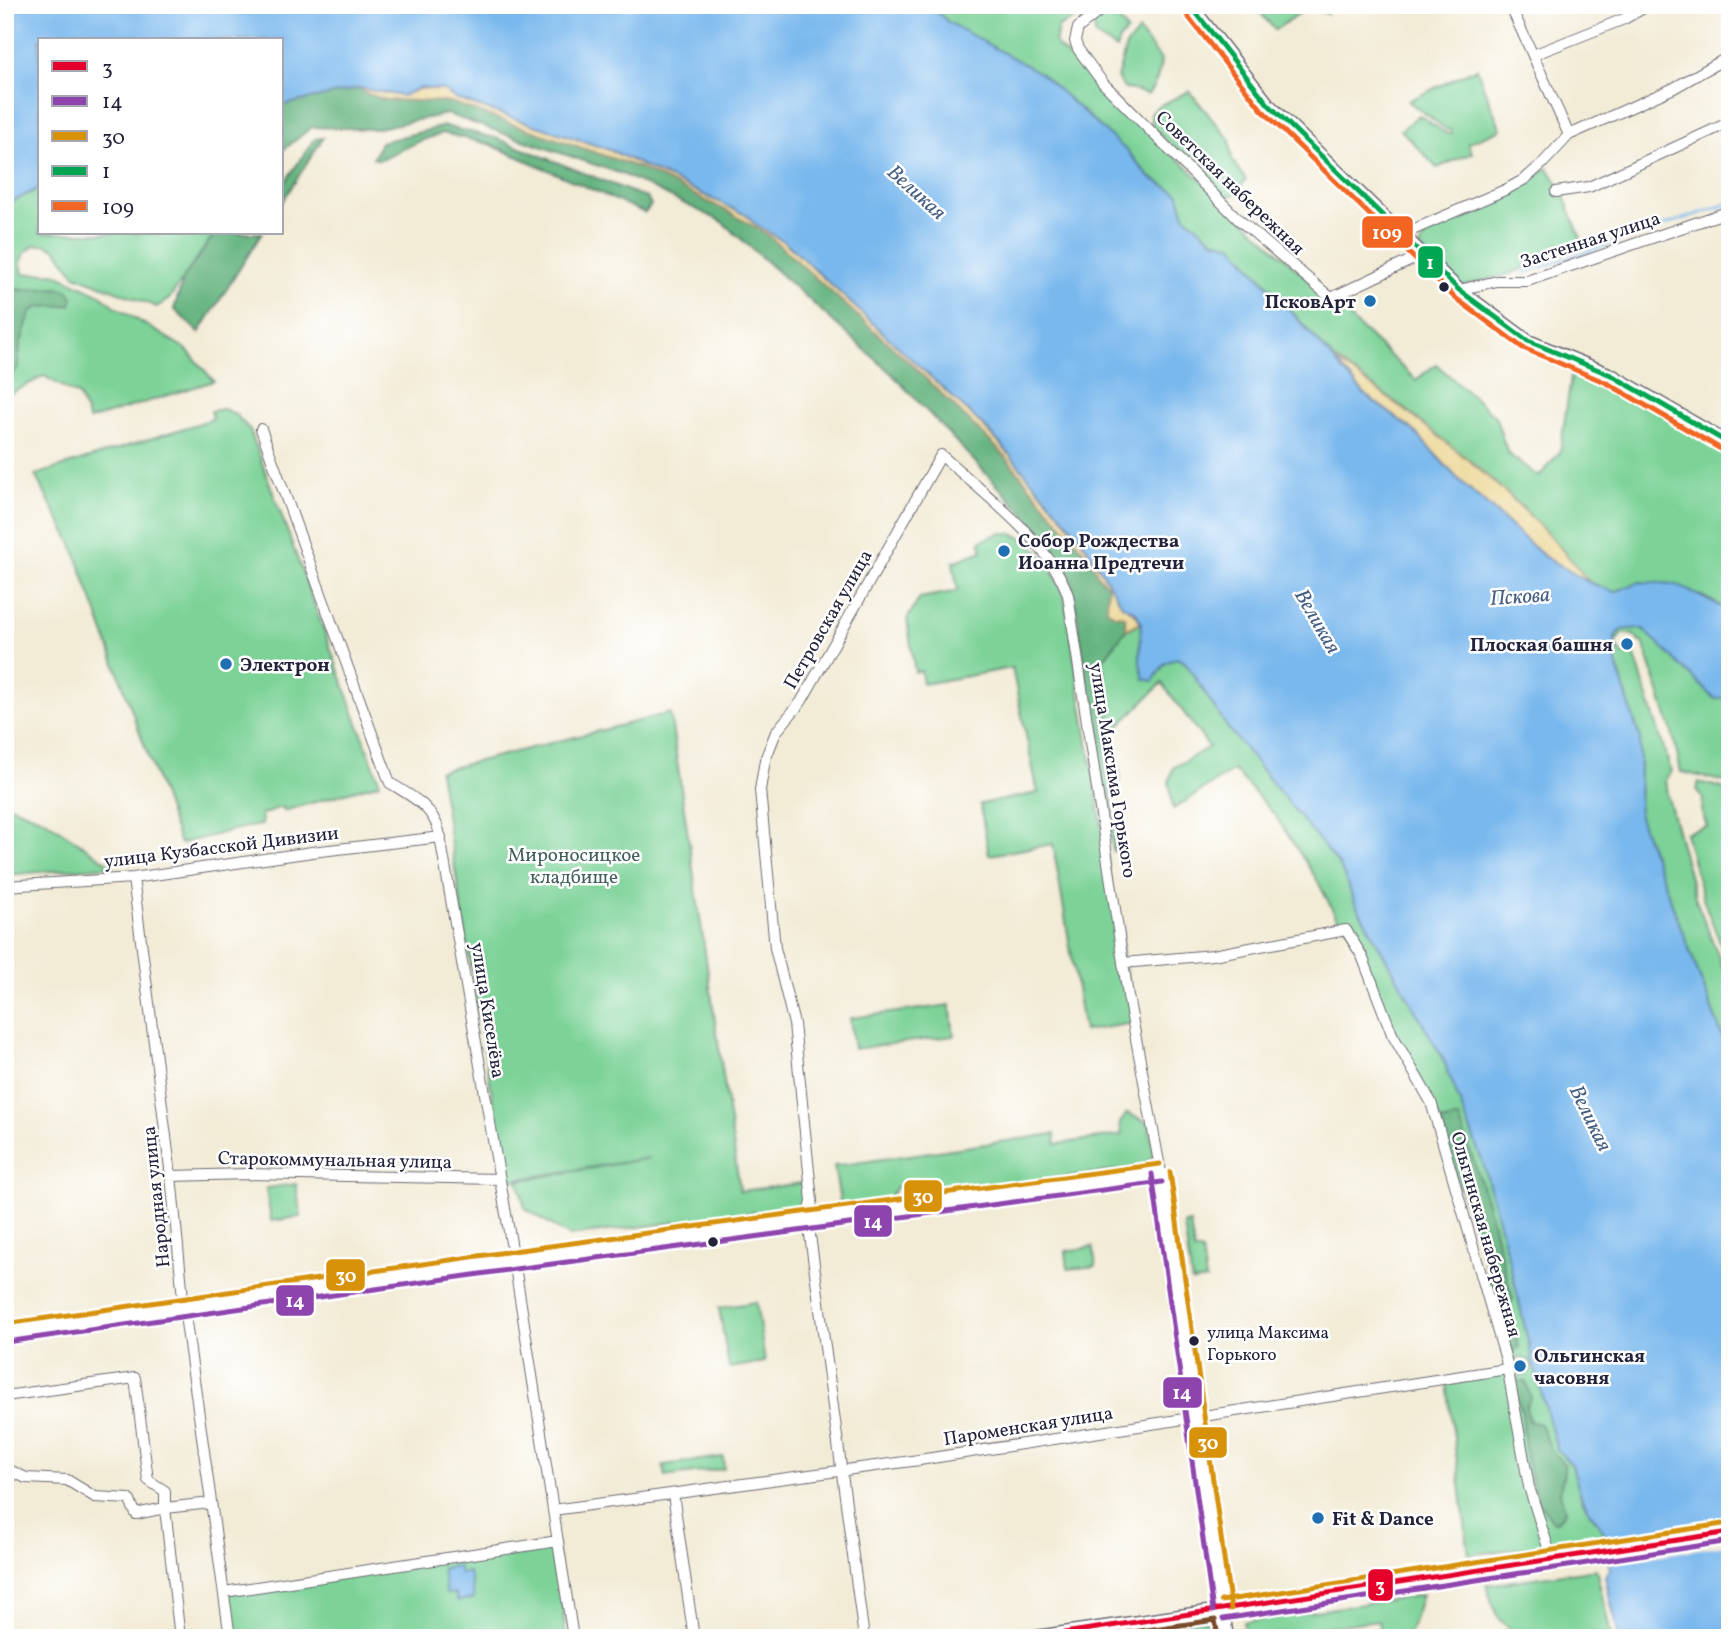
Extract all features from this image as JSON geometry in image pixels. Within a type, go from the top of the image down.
[{"type":"main road","points":[[1190,5],[1268,104],[1459,290],[1528,341],[1611,375],[1730,444]]},
{"type":"main road","points":[[5,1333],[514,1260],[1161,1173]]},
{"type":"main road","name":"улица Максима Горького","points":[[1161,1173],[1227,1638]]},
{"type":"main road","points":[[1029,1638],[1730,1532]]},
{"type":"street","name":"Советская набережная","points":[[1107,5],[1078,28],[1075,41],[1103,83],[1233,213],[1331,298],[1422,255]]},
{"type":"street","points":[[1510,5],[1569,135]]},
{"type":"street","points":[[1533,55],[1623,19],[1649,5]]},
{"type":"street","points":[[1401,235],[1525,179],[1569,135],[1674,88],[1730,56]]},
{"type":"street","points":[[1556,192],[1589,187],[1730,122]]},
{"type":"street","name":"Застенная улица","points":[[1459,290],[1497,281],[1527,281],[1730,211]]},
{"type":"street","name":"улица Киселёва","points":[[261,429],[390,783],[428,809],[441,837],[514,1260],[573,1638]]},
{"type":"street","name":"улица Максима Горького","points":[[941,455],[1037,545],[1064,584],[1149,1117],[1161,1173]]},
{"type":"street","name":"Петровская улица","points":[[864,1638],[808,1220],[812,1201],[794,1024],[775,948],[760,790],[763,770],[776,732],[801,702],[941,455]]},
{"type":"street","name":"улица Кузбасской Дивизии","points":[[5,887],[133,878],[312,852],[441,837]]},
{"type":"street","name":"Народная улица","points":[[133,878],[171,1176],[184,1308],[230,1638]]},
{"type":"street","name":"Ольгинская набережная","points":[[1124,963],[1213,955],[1346,929],[1362,956],[1392,1034],[1431,1102],[1507,1369],[1529,1487],[1553,1563]]},
{"type":"street","name":"Старокоммунальная улица","points":[[171,1176],[248,1174],[499,1179]]},
{"type":"street","name":"Пароменская улица","points":[[553,1510],[841,1471],[1507,1369]]},
{"type":"street","points":[[5,1396],[135,1378],[148,1480],[165,1491],[180,1638]]},
{"type":"street","points":[[5,1468],[26,1478],[67,1480],[96,1497],[129,1499],[136,1514],[211,1503]]},
{"type":"street","points":[[673,1494],[694,1638]]},
{"type":"street","points":[[224,1592],[558,1541]]},
{"type":"green space","points":[[929,5],[1098,5],[1099,7],[1058,27],[1055,44],[1416,380],[1436,364],[1495,416],[1508,454],[1539,477],[1560,452],[1573,364],[1654,405],[1730,454],[1730,611],[1702,596],[1640,582],[1615,592],[1590,583],[1524,509],[1505,492],[1404,408],[1334,359],[1232,245],[1213,240],[1184,215],[1179,194],[1150,177],[1128,152],[948,22]]},
{"type":"green space","points":[[1259,5],[1329,5],[1327,14],[1310,6],[1275,30],[1256,8]]},
{"type":"green space","points":[[1112,10],[1127,31],[1119,40],[1116,49],[1095,36],[1094,22]]},
{"type":"green space","points":[[1139,31],[1161,60],[1158,78],[1148,94],[1124,88],[1117,78],[1126,46]]},
{"type":"green space","points":[[1477,68],[1501,129],[1468,143],[1472,153],[1437,168],[1401,130],[1419,115],[1447,134],[1452,133],[1408,101]]},
{"type":"green space","points":[[360,88],[366,93],[387,100],[450,102],[640,168],[727,211],[768,235],[909,362],[1004,455],[1091,560],[1098,576],[1108,586],[1108,601],[1125,616],[1126,630],[1102,661],[1121,780],[1111,794],[1118,849],[1113,851],[1072,583],[1061,559],[1043,534],[892,374],[721,221],[622,174],[447,114],[373,129],[312,127],[284,149],[284,105]]},
{"type":"green space","points":[[1189,91],[1230,140],[1232,160],[1246,180],[1233,195],[1226,196],[1152,127],[1151,114],[1157,107]]},
{"type":"green space","points":[[444,126],[496,138],[647,198],[651,205],[645,213],[489,144],[443,133],[379,160],[373,158],[381,142]]},
{"type":"green space","points":[[323,138],[284,199],[284,183],[315,139]]},
{"type":"green space","points":[[1548,168],[1561,189],[1584,246],[1509,274],[1460,287],[1419,247],[1431,226],[1495,202]]},
{"type":"green space","points":[[38,189],[38,234],[214,234],[169,299],[157,307],[75,275],[56,249],[47,245],[34,245],[25,253],[21,263],[23,274],[54,273],[99,294],[186,349],[214,381],[89,420],[79,396],[44,376],[5,396],[5,205]]},
{"type":"green space","points":[[214,234],[261,234],[199,333],[174,309],[184,277]]},
{"type":"green space","points":[[5,290],[67,290],[73,297],[71,305],[39,307],[31,311],[20,345],[18,368],[5,380]]},
{"type":"green space","name":"Электрон","points":[[223,409],[234,413],[250,430],[380,783],[284,811],[283,807],[272,810],[261,814],[262,825],[180,844],[72,544],[35,475],[213,419],[211,411]]},
{"type":"green space","points":[[1000,533],[1023,538],[1032,545],[1047,563],[1064,595],[1134,1023],[1084,1031],[1053,844],[989,855],[980,804],[1038,793],[1012,668],[923,684],[921,671],[915,672],[907,619],[920,598],[958,591],[953,562],[982,551],[980,541]]},
{"type":"green space","points":[[1141,622],[1140,663],[1153,680],[1165,663],[1177,657],[1185,662],[1227,727],[1340,866],[1355,903],[1444,1061],[1484,1166],[1557,1449],[1572,1465],[1582,1500],[1607,1537],[1469,1555],[1447,1383],[1507,1374],[1517,1377],[1526,1375],[1532,1368],[1530,1361],[1523,1358],[1509,1360],[1511,1320],[1508,1306],[1513,1299],[1483,1189],[1459,1119],[1441,1122],[1395,1033],[1349,929],[1337,918],[1316,878],[1274,814],[1234,770],[1173,809],[1169,782],[1173,768],[1209,747],[1162,683],[1119,726],[1113,727],[1102,661],[1126,630]]},
{"type":"green space","points":[[1626,628],[1643,629],[1719,696],[1726,697],[1730,703],[1730,783],[1681,772],[1674,739],[1643,642],[1639,642],[1632,634],[1627,634],[1621,635],[1616,642],[1615,636]]},
{"type":"green space","points":[[1615,646],[1624,655],[1634,653],[1671,771],[1665,780],[1667,794],[1696,900],[1730,985],[1730,1057],[1639,817],[1640,739],[1616,662]]},
{"type":"green space","name":"Мироносицкое кладбище","points":[[670,713],[740,1191],[804,1183],[803,1206],[569,1236],[525,1208],[518,1181],[650,1158],[506,1181],[439,771]]},
{"type":"green space","points":[[1699,782],[1730,790],[1730,968],[1703,899],[1685,833],[1707,826],[1702,812],[1703,799],[1696,790]]},
{"type":"green space","points":[[5,804],[45,820],[113,866],[5,875]]},
{"type":"green space","points":[[950,1005],[954,1036],[854,1049],[850,1018]]},
{"type":"green space","points":[[1127,1113],[1149,1123],[1154,1155],[1142,1167],[926,1196],[913,1185],[896,1187],[888,1201],[841,1207],[834,1166],[1055,1134],[1056,1144],[1122,1135],[1120,1123]]},
{"type":"green space","points":[[1459,1118],[1483,1189],[1513,1299],[1508,1306],[1519,1347],[1508,1355],[1482,1252],[1452,1166],[1441,1122]]},
{"type":"green space","points":[[296,1184],[301,1217],[271,1221],[266,1188]]},
{"type":"green space","points":[[1190,1223],[1194,1251],[1202,1251],[1206,1280],[1192,1282],[1184,1224]]},
{"type":"green space","points":[[1093,1247],[1096,1266],[1068,1269],[1066,1251]]},
{"type":"green space","points":[[756,1302],[765,1362],[729,1368],[719,1308]]},
{"type":"green space","points":[[1517,1381],[1525,1381],[1531,1398],[1526,1407],[1529,1421],[1540,1424],[1552,1452],[1564,1464],[1560,1492],[1565,1512],[1557,1521],[1552,1520],[1537,1499],[1526,1459],[1522,1412],[1514,1384]]},
{"type":"green space","points":[[723,1457],[724,1469],[665,1477],[663,1465]]},
{"type":"green space","points":[[556,1543],[566,1638],[234,1638],[229,1593]]},
{"type":"green space","points":[[1596,1569],[1612,1638],[1518,1638],[1497,1616],[1486,1585]]},
{"type":"green space","points":[[1422,1595],[1408,1638],[1381,1638],[1378,1620],[1246,1638],[1243,1622]]},
{"type":"green space","points":[[1198,1619],[1214,1624],[1216,1638],[1077,1636]]},
{"type":"sand","points":[[360,88],[402,96],[420,88],[443,90],[456,99],[610,150],[747,215],[754,223],[786,243],[922,367],[1009,454],[1050,500],[1087,548],[1122,603],[1136,614],[1141,622],[1126,630],[1125,616],[1114,615],[1107,609],[1108,586],[1098,576],[1091,560],[1004,455],[909,362],[768,235],[727,211],[640,168],[450,102],[386,100]]},
{"type":"sand","points":[[1334,359],[1437,435],[1502,490],[1563,550],[1590,583],[1545,557],[1456,477],[1412,429],[1365,395]]},
{"type":"water","points":[[5,5],[929,5],[948,22],[1040,73],[1128,152],[1149,177],[1179,194],[1184,215],[1213,240],[1232,245],[1365,395],[1412,429],[1456,477],[1545,557],[1590,583],[1615,592],[1639,582],[1675,584],[1730,611],[1730,703],[1725,697],[1715,699],[1643,629],[1624,629],[1615,636],[1616,663],[1640,739],[1639,817],[1730,1057],[1730,1638],[1619,1638],[1605,1576],[1610,1570],[1607,1537],[1582,1499],[1572,1465],[1557,1449],[1484,1166],[1444,1061],[1355,903],[1340,866],[1227,727],[1185,662],[1177,658],[1165,663],[1153,681],[1144,679],[1140,663],[1141,623],[1136,612],[1122,605],[1081,538],[990,432],[786,243],[746,215],[610,150],[456,99],[443,90],[420,88],[402,96],[360,88],[284,105],[284,38],[38,38],[38,189],[5,205]]},
{"type":"water","points":[[458,1566],[460,1574],[469,1572],[474,1599],[457,1601],[455,1593],[446,1594],[442,1568]]},
{"type":"pier","points":[[1730,1521],[1730,1544],[1606,1564],[1603,1539]]},
{"type":"waterway","points":[[1524,273],[1730,203]]},
{"type":"transit line","name":"1","points":[[1190,5],[1268,104],[1459,290],[1528,341],[1611,375],[1730,444]]},
{"type":"transit line","name":"109","points":[[1183,10],[1262,110],[1454,297],[1523,348],[1607,383],[1726,452]]},
{"type":"transit line","name":"30","points":[[5,1324],[513,1251],[1160,1164]]},
{"type":"transit line","name":"30","points":[[1170,1172],[1231,1609]]},
{"type":"transit line","name":"14","points":[[1152,1174],[1213,1611]]},
{"type":"transit line","name":"14","points":[[6,1342],[515,1269],[1162,1182]]},
{"type":"transit line","name":"30","points":[[1221,1601],[1729,1523]]},
{"type":"transit line","name":"3","points":[[1031,1638],[1730,1532]]},
{"type":"transit line","name":"14","points":[[1223,1619],[1730,1541]]},
{"type":"transit line","points":[[1092,1638],[1215,1620],[1218,1638]]},
{"type":"place","name":"ПсковАрт","points":[[1370,301]]},
{"type":"place","name":"Собор Рождества Иоанна Предтечи","points":[[1004,551]]},
{"type":"place","name":"Плоская башня","points":[[1627,644]]},
{"type":"place","name":"Электрон","points":[[226,664]]},
{"type":"place","name":"улица Максима Горького","points":[[1194,1341]]},
{"type":"place","name":"Ольгинская часовня","points":[[1520,1366]]},
{"type":"place","name":"Fit & Dance","points":[[1318,1518]]},
{"type":"water label","name":"Великая","points":[[917,192]]},
{"type":"water label","name":"Пскова","points":[[1520,596]]},
{"type":"water label","name":"Великая","points":[[1318,621]]},
{"type":"water label","name":"Великая","points":[[1591,1118]]}]
